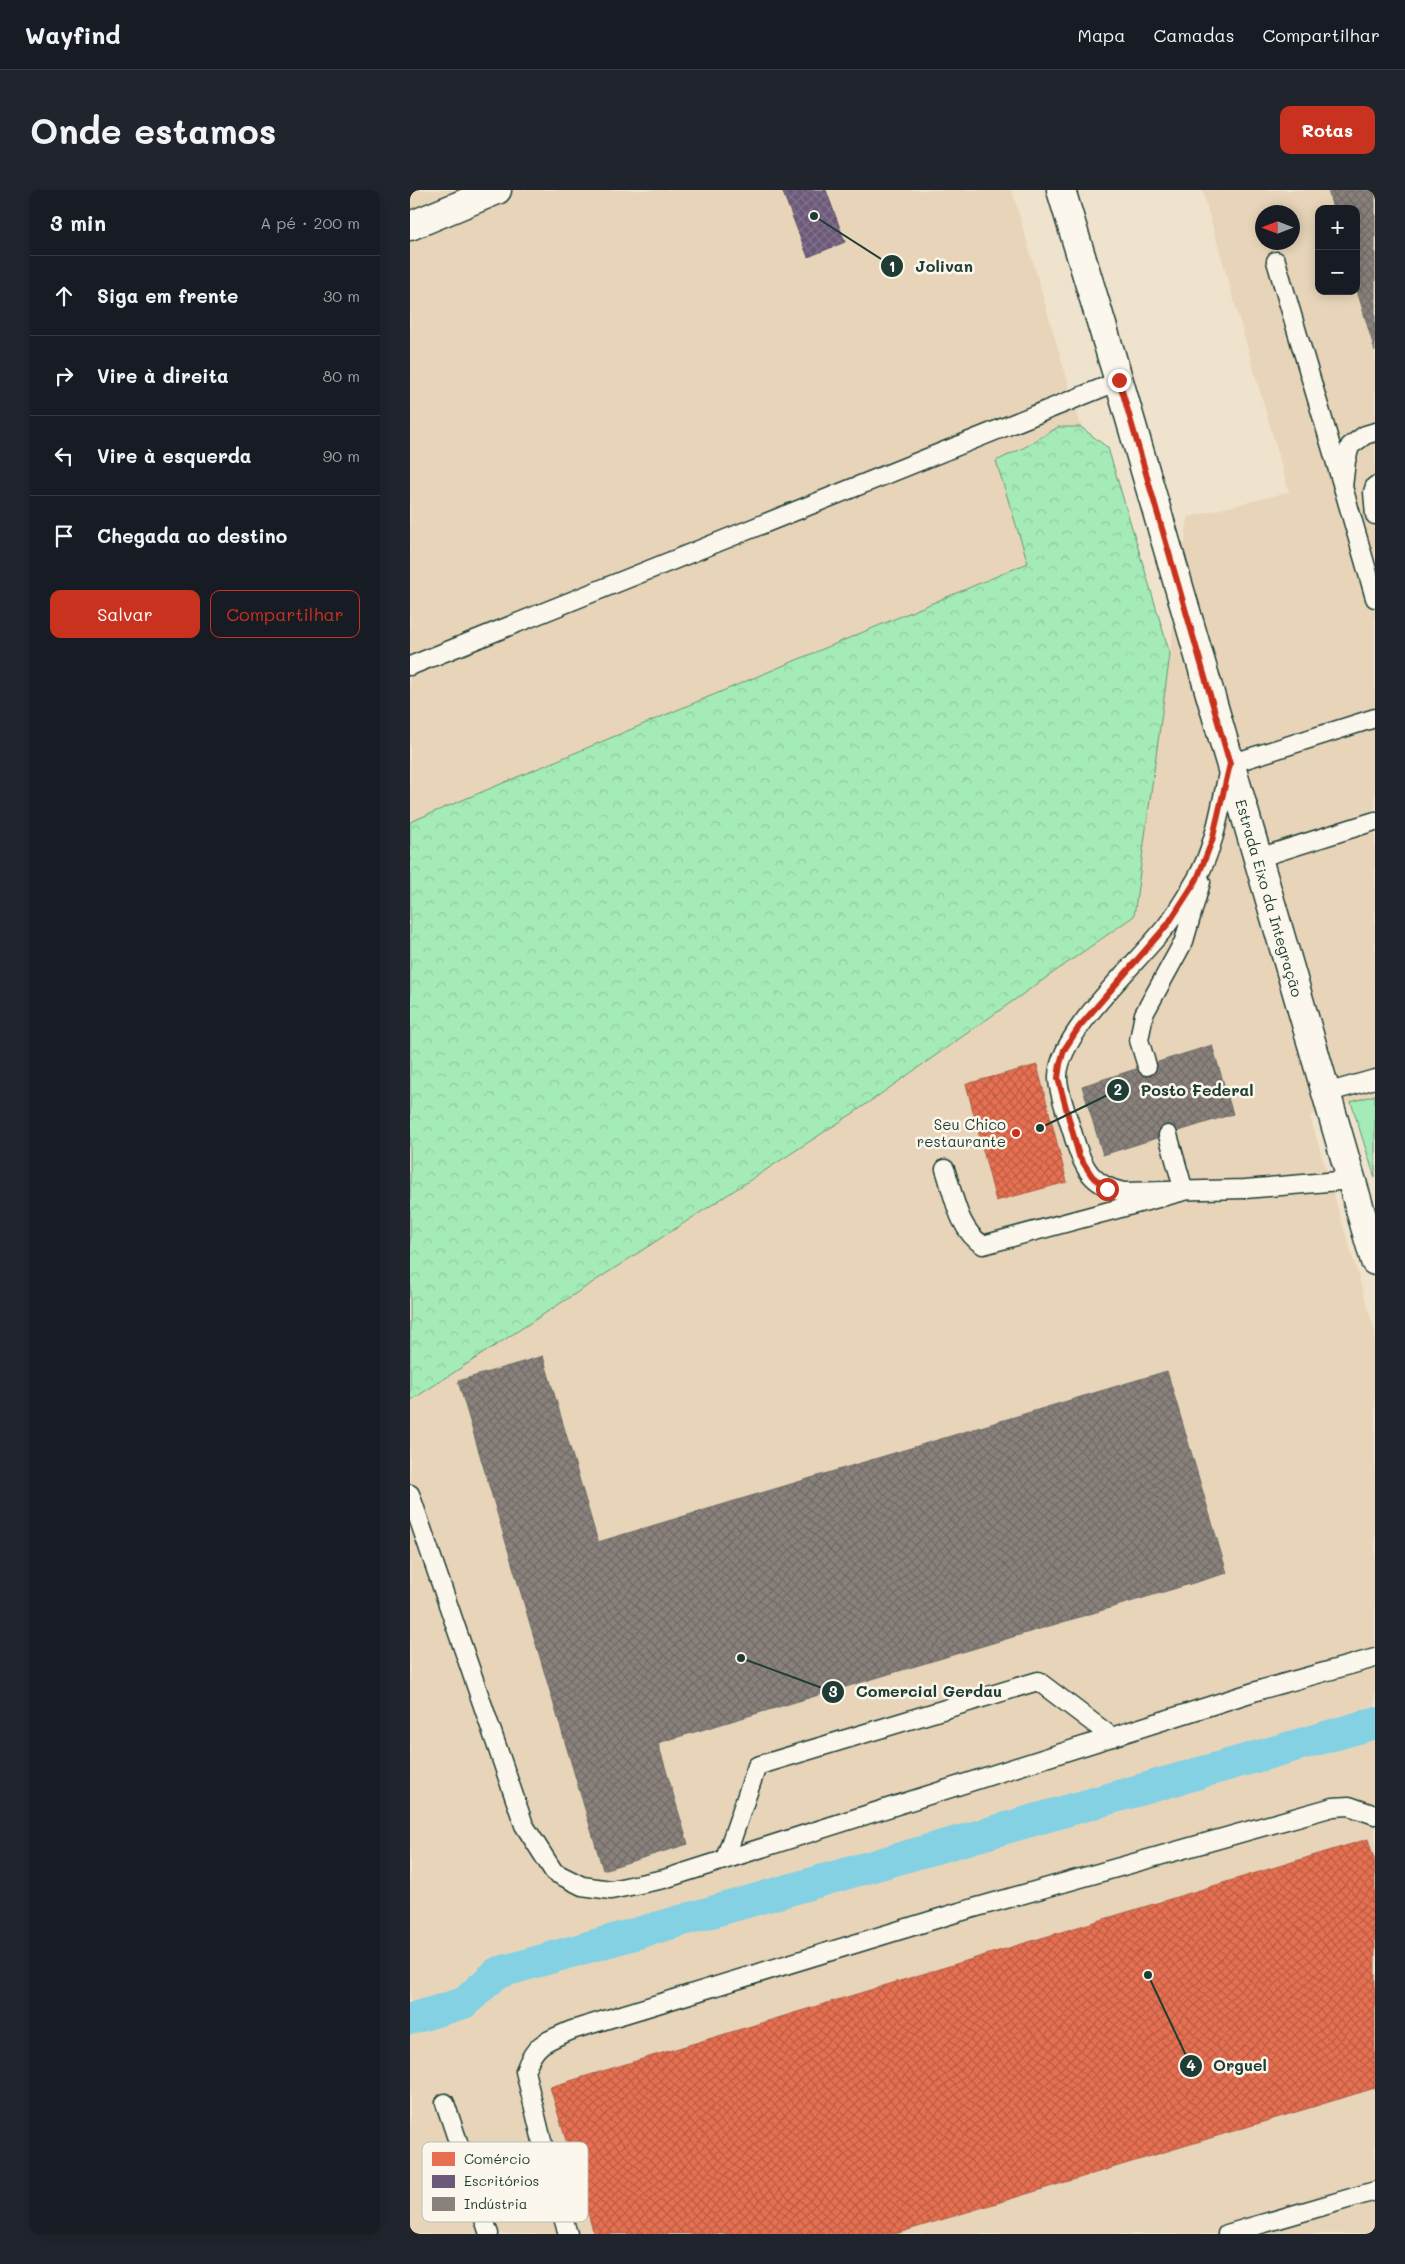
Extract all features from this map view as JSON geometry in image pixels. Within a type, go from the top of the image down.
[{"type":"main road","points":[[410,226],[495,190]]},
{"type":"main road","name":"Estrada Eixo da Integração","points":[[1061,190],[1119,380],[1375,1261]]},
{"type":"lane","points":[[1276,261],[1375,598]]},
{"type":"lane","points":[[410,666],[1119,380]]},
{"type":"lane","points":[[1343,487],[1350,446],[1365,435],[1375,432]]},
{"type":"lane","points":[[1375,486],[1373,509],[1375,515]]},
{"type":"lane","points":[[1147,1066],[1139,1040],[1144,1014],[1184,941],[1212,841],[1230,764],[1375,718]]},
{"type":"lane","points":[[1258,858],[1375,821]]},
{"type":"lane","points":[[1212,841],[1197,879],[1168,924],[1079,1027],[1064,1050],[1058,1078],[1079,1156],[1092,1176],[1107,1189],[1124,1192],[1245,1189],[1351,1180]]},
{"type":"lane","points":[[1326,1093],[1375,1079]]},
{"type":"lane","points":[[1168,1135],[1184,1191]]},
{"type":"lane","points":[[945,1168],[965,1228],[972,1239],[983,1245],[1184,1191]]},
{"type":"lane","points":[[410,1494],[524,1825],[554,1872],[582,1886],[611,1890],[664,1879],[1262,1689],[1375,1658]]},
{"type":"lane","points":[[725,1859],[758,1766],[1038,1682],[1112,1737]]},
{"type":"lane","points":[[542,2142],[525,2071],[530,2056],[544,2042],[572,2030],[956,1913],[1333,1807],[1349,1806],[1375,1815]]},
{"type":"lane","points":[[445,2103],[458,2142]]},
{"type":"lane","points":[[1227,2234],[1375,2192]]},
{"type":"lane","points":[[485,2222],[489,2234]]},
{"type":"lane","points":[[564,2222],[568,2234]]},
{"type":"shaded area","points":[[410,190],[1012,190],[1081,427],[1028,563],[410,822]]},
{"type":"shaded area","points":[[1202,190],[1375,190],[1375,1095],[1310,1116],[1375,1331],[1375,2234],[410,2234],[410,1401],[855,1112],[1134,916],[1188,517],[1289,492]]},
{"type":"green space","points":[[1058,427],[1081,427],[1108,448],[1170,654],[1134,916],[855,1112],[410,1401],[410,822],[1028,563],[996,461],[1025,447]]},
{"type":"green space","points":[[1375,1095],[1375,1178],[1351,1102]]},
{"type":"building: Comércio","name":"Seu Chico restaurante","points":[[1037,1065],[1067,1182],[996,1201],[966,1084]]},
{"type":"building: Comércio","points":[[1368,1839],[1375,1862],[1375,2088],[895,2234],[594,2234],[588,2214],[588,2142],[566,2142],[550,2087]]},
{"type":"building: Escritórios","points":[[782,190],[826,190],[845,242],[808,257]]},
{"type":"building: Indústria","points":[[1328,190],[1375,190],[1375,351],[1358,295],[1360,295],[1360,205],[1332,205]]},
{"type":"building: Indústria","points":[[1212,1045],[1233,1114],[1103,1155],[1082,1086]]},
{"type":"building: Indústria","points":[[543,1356],[598,1542],[1167,1371],[1227,1573],[658,1743],[688,1844],[603,1870],[458,1381]]},
{"type":"waterway","points":[[410,2019],[464,2003],[497,1973],[1375,1723]]},
{"type":"place","name":"Jolivan","points":[[814,216]]},
{"type":"place","name":"Posto Federal","points":[[1040,1128]]},
{"type":"place","name":"Seu Chico restaurante","points":[[1016,1133]]},
{"type":"place","name":"Comercial Gerdau","points":[[741,1658]]},
{"type":"place","name":"Orguel","points":[[1148,1975]]},
{"type":"route","points":[[1107,1189],[1092,1176],[1079,1156],[1058,1078],[1064,1050],[1079,1027],[1168,924],[1197,879],[1212,841],[1230,764],[1119,380]]}]
